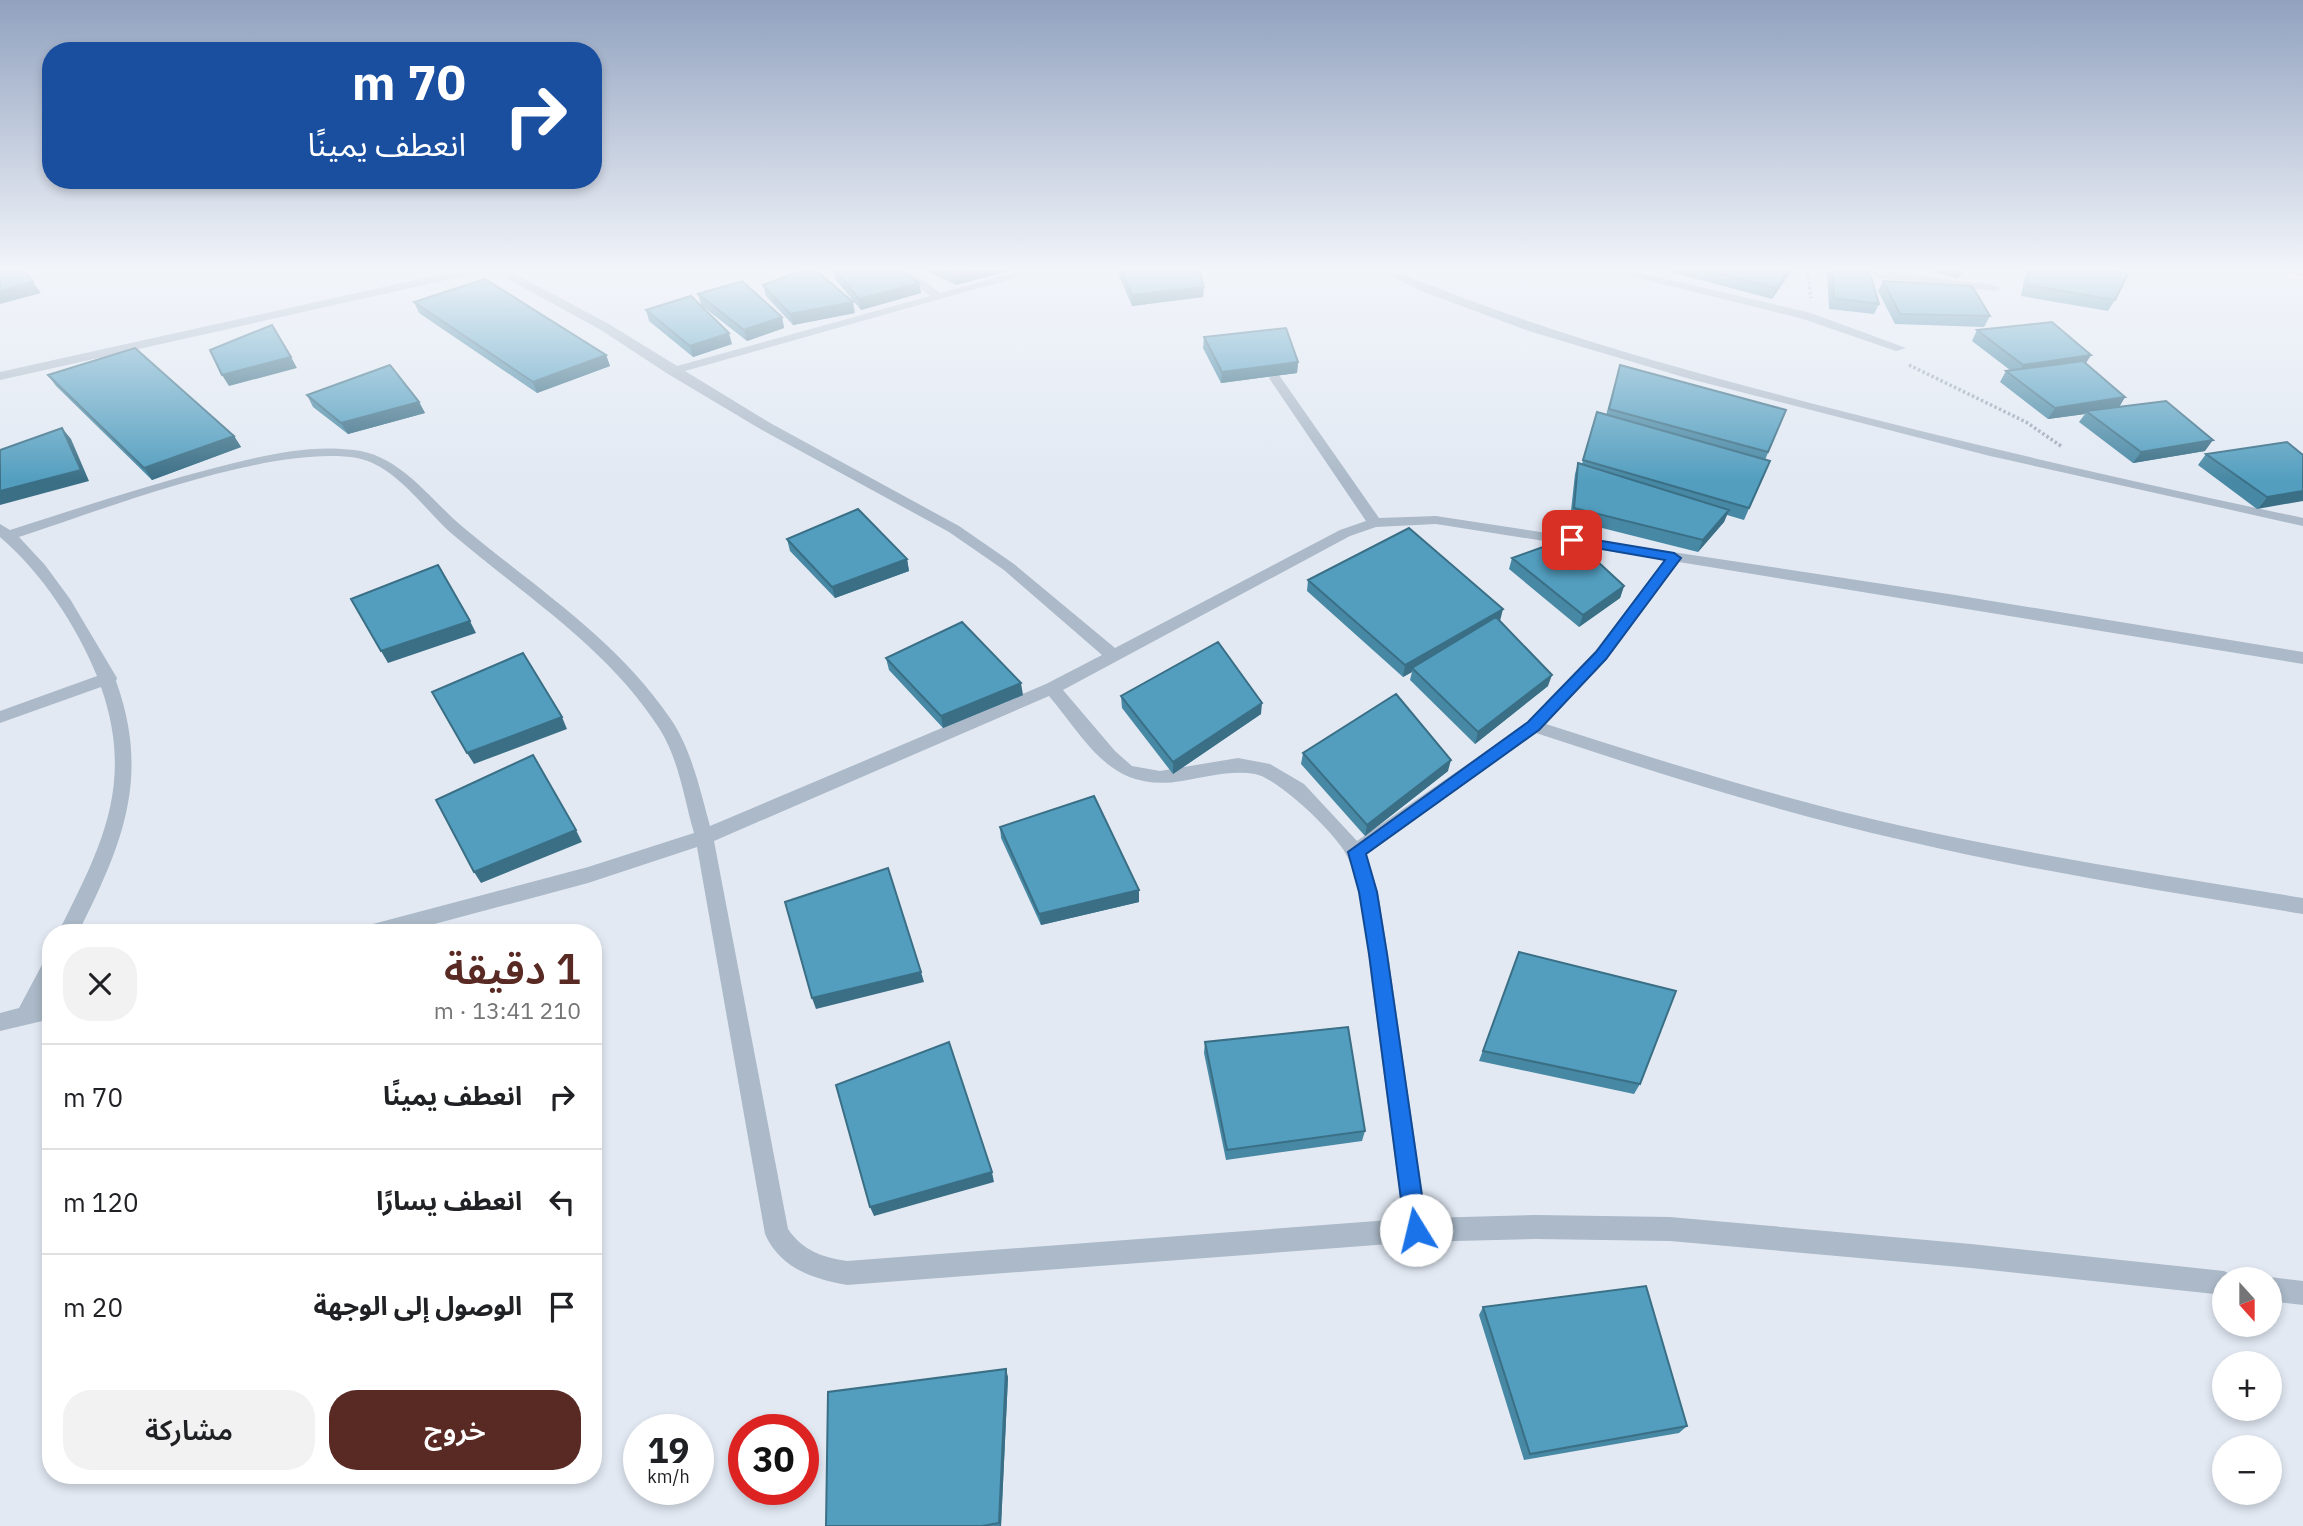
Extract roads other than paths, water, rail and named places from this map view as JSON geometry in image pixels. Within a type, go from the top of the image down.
[{"type":"street","points":[[0,376],[170,338]]},
{"type":"street","points":[[622,338],[767,427],[837,462],[954,528],[1009,567],[1114,656]]},
{"type":"street","points":[[673,371],[788,338]]},
{"type":"street","points":[[1561,338],[1597,350],[2102,480],[2303,522]]},
{"type":"street","points":[[1872,338],[1900,348]]},
{"type":"street","points":[[1275,378],[1375,523]]},
{"type":"street","points":[[73,924],[105,860],[120,807],[126,740],[109,678],[88,638],[46,574],[4,532],[245,464],[304,453],[361,454],[381,461],[456,529],[564,613],[626,672],[666,725],[704,837],[777,1234],[788,1252],[810,1268],[847,1273],[1416,1230],[1536,1227],[1670,1229],[1971,1255],[2212,1282]]},
{"type":"street","points":[[403,924],[587,875],[704,837],[1052,688],[1272,570],[1345,533],[1375,523],[1436,520],[1955,600],[2303,658]]},
{"type":"street","points":[[1356,852],[1534,726],[1601,655],[1674,558]]},
{"type":"street","points":[[0,717],[109,678]]},
{"type":"street","points":[[1052,688],[1109,756],[1128,771],[1160,778],[1238,765],[1264,769],[1298,789],[1356,852],[1368,892],[1378,954],[1416,1230]]},
{"type":"street","points":[[1534,726],[1674,773],[1900,833],[2113,875],[2303,906]]},
{"type":"street","points":[[26,1016],[42,985]]},
{"type":"street","points":[[0,1022],[42,1012]]},
{"type":"street","points":[[2282,1290],[2303,1293]]}]
